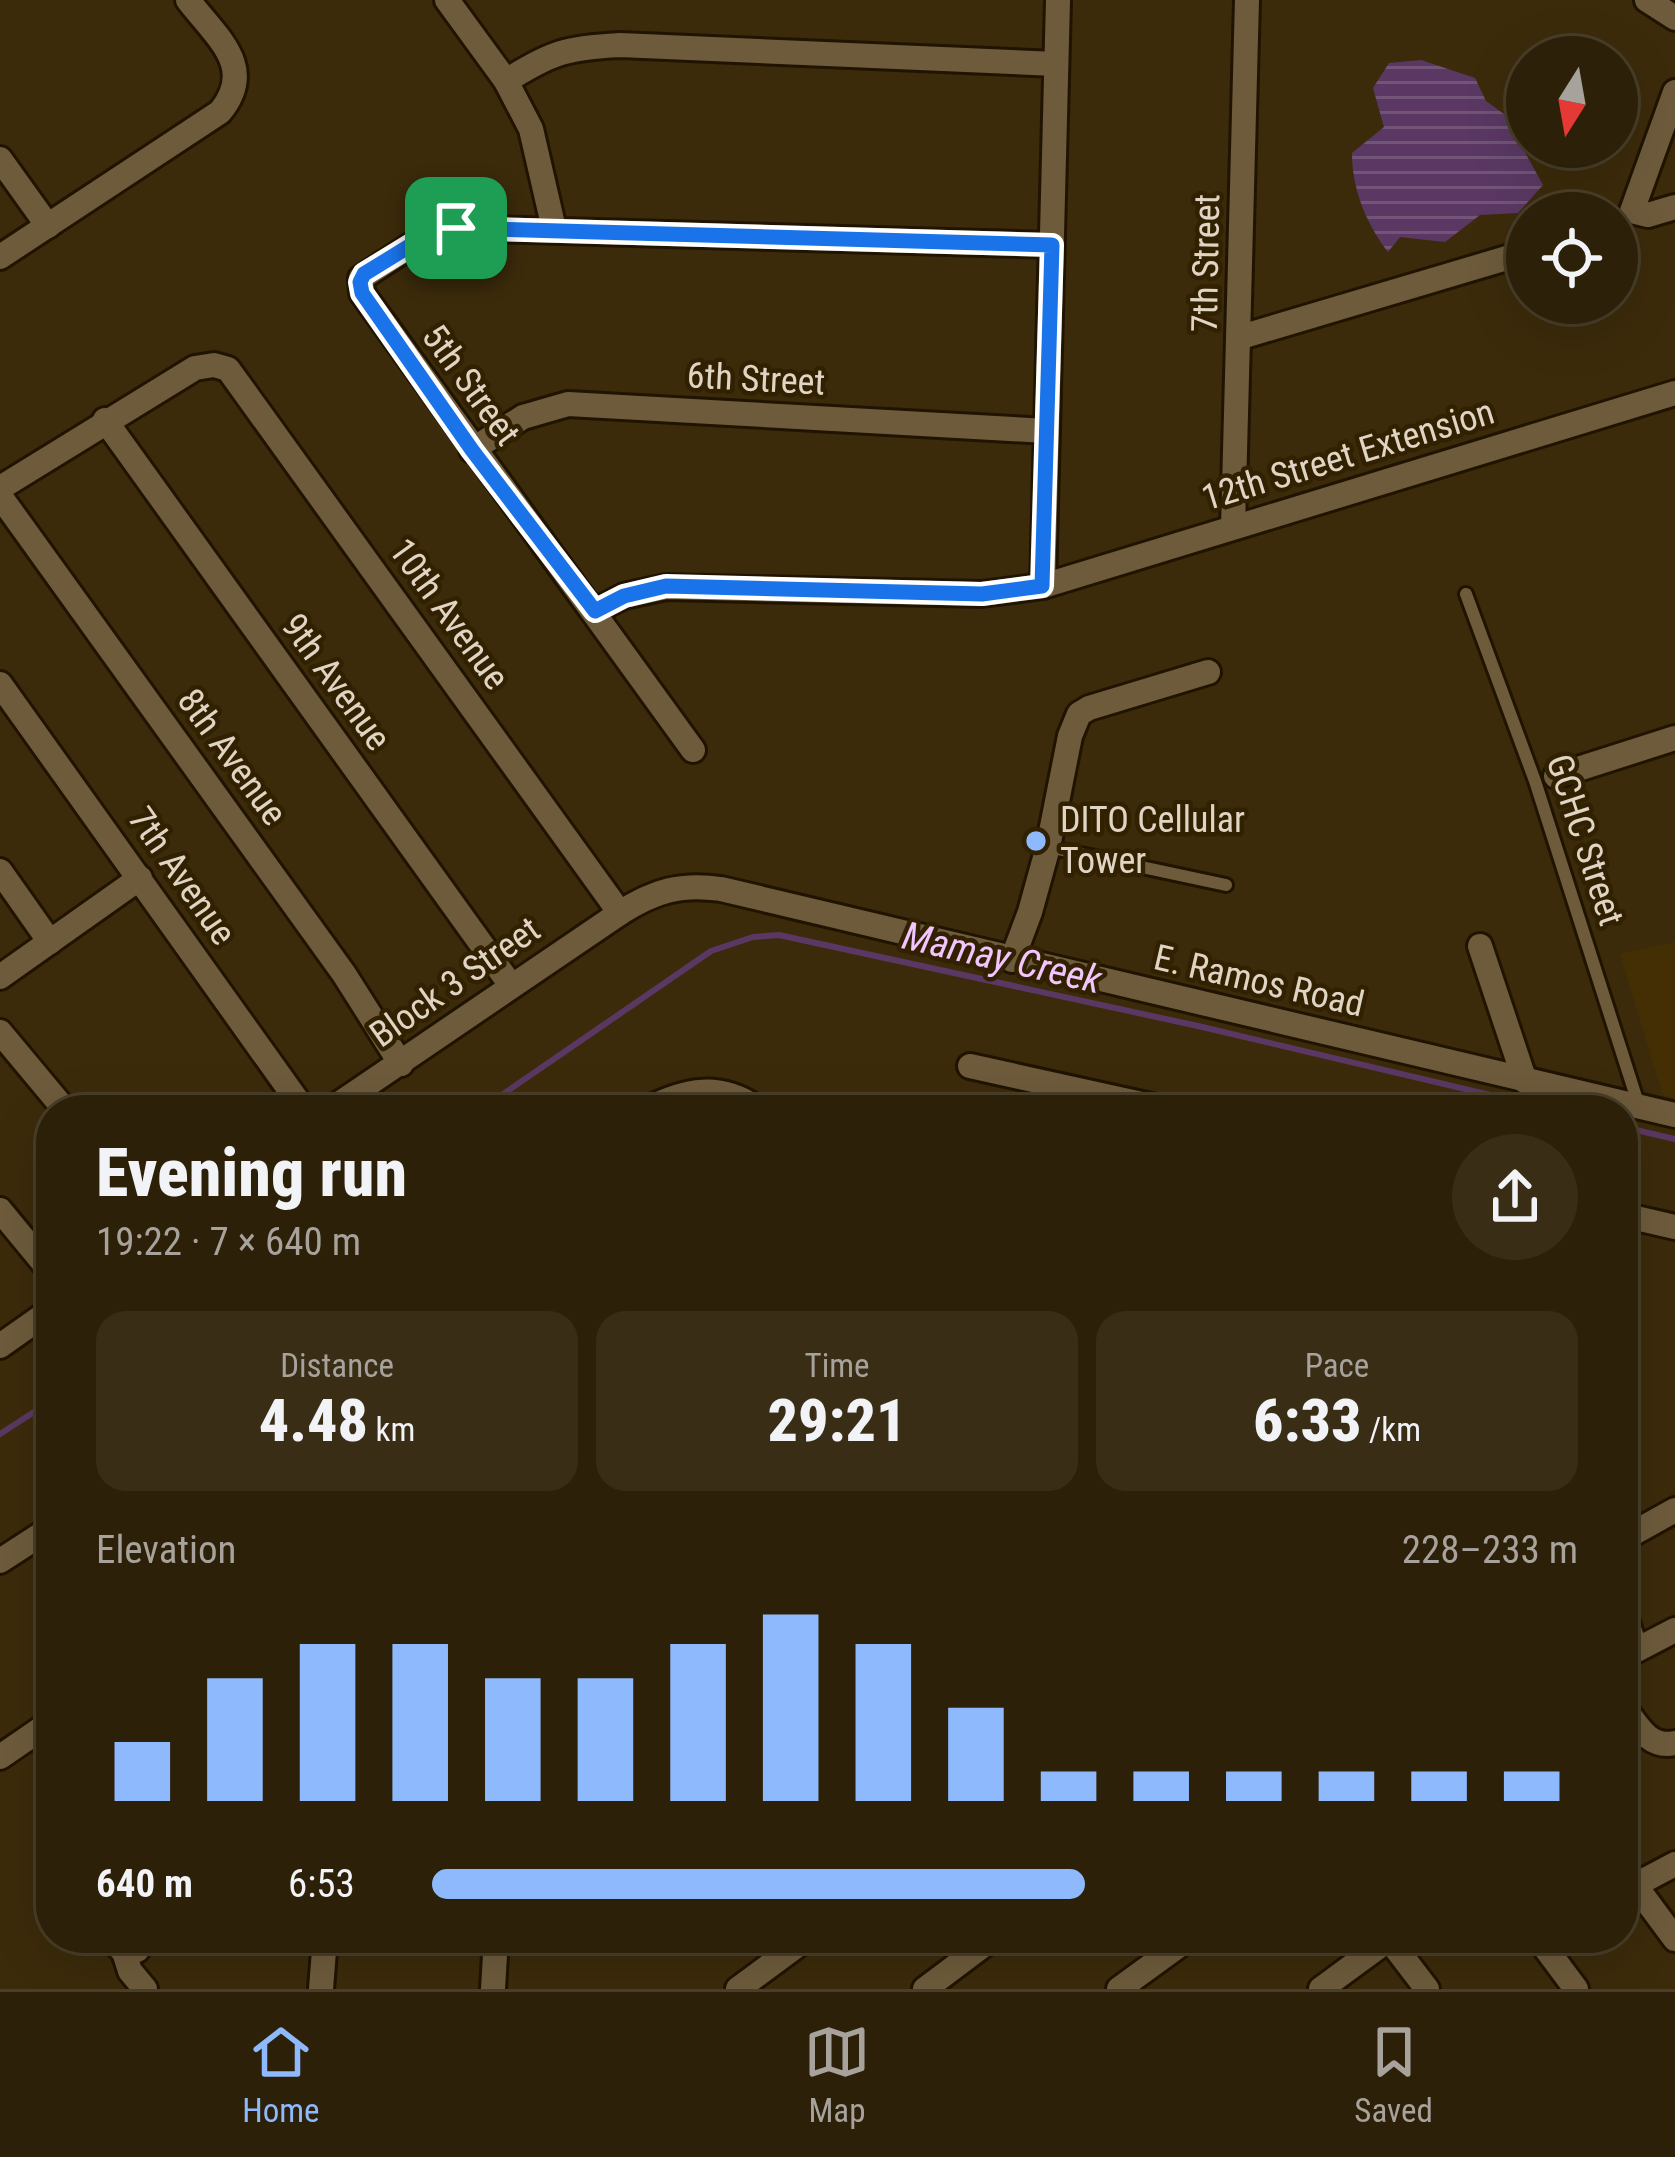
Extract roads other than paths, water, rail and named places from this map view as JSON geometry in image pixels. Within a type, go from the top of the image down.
[{"type":"street","points":[[0,257],[220,112],[237,83],[233,59],[188,0]]},
{"type":"street","points":[[447,0],[506,81],[531,129],[554,229]]},
{"type":"street","points":[[595,611],[624,596],[666,586],[982,594],[1042,586],[1058,0]]},
{"type":"street","name":"7th Street","points":[[1233,527],[1247,0]]},
{"type":"street","points":[[1647,0],[1675,18]]},
{"type":"street","points":[[506,81],[565,49],[620,45],[1056,64]]},
{"type":"street","points":[[1638,195],[1675,92]]},
{"type":"street","points":[[0,158],[48,226]]},
{"type":"street","points":[[1638,215],[1675,207]]},
{"type":"street","name":"5th Street","points":[[693,750],[472,450],[362,293],[361,278],[437,232],[554,229],[1052,245]]},
{"type":"street","points":[[1241,337],[1506,258]]},
{"type":"street","name":"10th Avenue","points":[[105,421],[195,368],[214,365],[234,375],[620,913]]},
{"type":"street","name":"12th Street Extension","points":[[1042,586],[1675,394]]},
{"type":"street","name":"6th Street","points":[[472,450],[524,417],[568,404],[1047,430]]},
{"type":"street","points":[[0,492],[105,421]]},
{"type":"street","name":"9th Avenue","points":[[105,421],[511,984]]},
{"type":"street","name":"8th Avenue","points":[[0,492],[300,911],[401,1064]]},
{"type":"street","points":[[1012,960],[1048,847],[1070,736],[1079,714],[1208,672]]},
{"type":"street","name":"7th Avenue","points":[[0,684],[293,1095]]},
{"type":"street","points":[[1545,779],[1675,738]]},
{"type":"street","points":[[0,871],[50,942]]},
{"type":"street","points":[[0,977],[140,878]]},
{"type":"street","name":"E. Ramos Road","points":[[620,913],[658,891],[702,886],[1587,1095]]},
{"type":"street","name":"Block 3 Street","points":[[353,1095],[620,913]]},
{"type":"street","points":[[1480,946],[1525,1081]]},
{"type":"street","points":[[0,1033],[52,1095]]},
{"type":"street","points":[[970,1066],[1101,1095]]},
{"type":"street","points":[[680,1095],[708,1089],[731,1095]]},
{"type":"street","name":"E. Ramos Road","points":[[1640,1107],[1675,1115]]},
{"type":"street","points":[[0,1210],[36,1253]]},
{"type":"street","points":[[1638,1218],[1675,1227]]},
{"type":"street","points":[[0,1346],[36,1321]]},
{"type":"street","points":[[1638,1530],[1675,1510]]},
{"type":"street","points":[[0,1561],[36,1538]]},
{"type":"street","points":[[1638,1649],[1675,1630]]},
{"type":"street","points":[[1638,1725],[1650,1740],[1667,1746],[1675,1743]]},
{"type":"street","points":[[0,1757],[36,1732]]},
{"type":"street","points":[[1638,1878],[1675,1864]]},
{"type":"street","points":[[1638,1895],[1675,1939]]},
{"type":"street","points":[[128,1953],[130,1971],[145,1989]]},
{"type":"street","points":[[321,1989],[324,1953]]},
{"type":"street","points":[[493,1989],[495,1953]]},
{"type":"street","points":[[738,1989],[787,1953]]},
{"type":"street","points":[[925,1989],[973,1953]]},
{"type":"street","points":[[1119,1989],[1168,1953]]},
{"type":"street","points":[[1321,1989],[1369,1953]]},
{"type":"street","points":[[1399,1953],[1427,1989]]},
{"type":"street","points":[[1549,1953],[1576,1989]]},
{"type":"lane","name":"GCHC Street","points":[[1466,594],[1545,779],[1637,1095]]},
{"type":"lane","points":[[1048,847],[1226,885]]},
{"type":"lane","name":"GCHC Street","points":[[1638,1100],[1640,1107]]},
{"type":"waterway","name":"Mamay Creek","points":[[502,1095],[711,951],[753,937],[779,935],[1490,1095]]},
{"type":"waterway","name":"Mamay Creek","points":[[1638,1130],[1675,1139]]},
{"type":"waterway","name":"Mamay Creek","points":[[0,1434],[36,1411]]},
{"type":"place","name":"DITO Cellular Tower","points":[[1036,841]]}]
